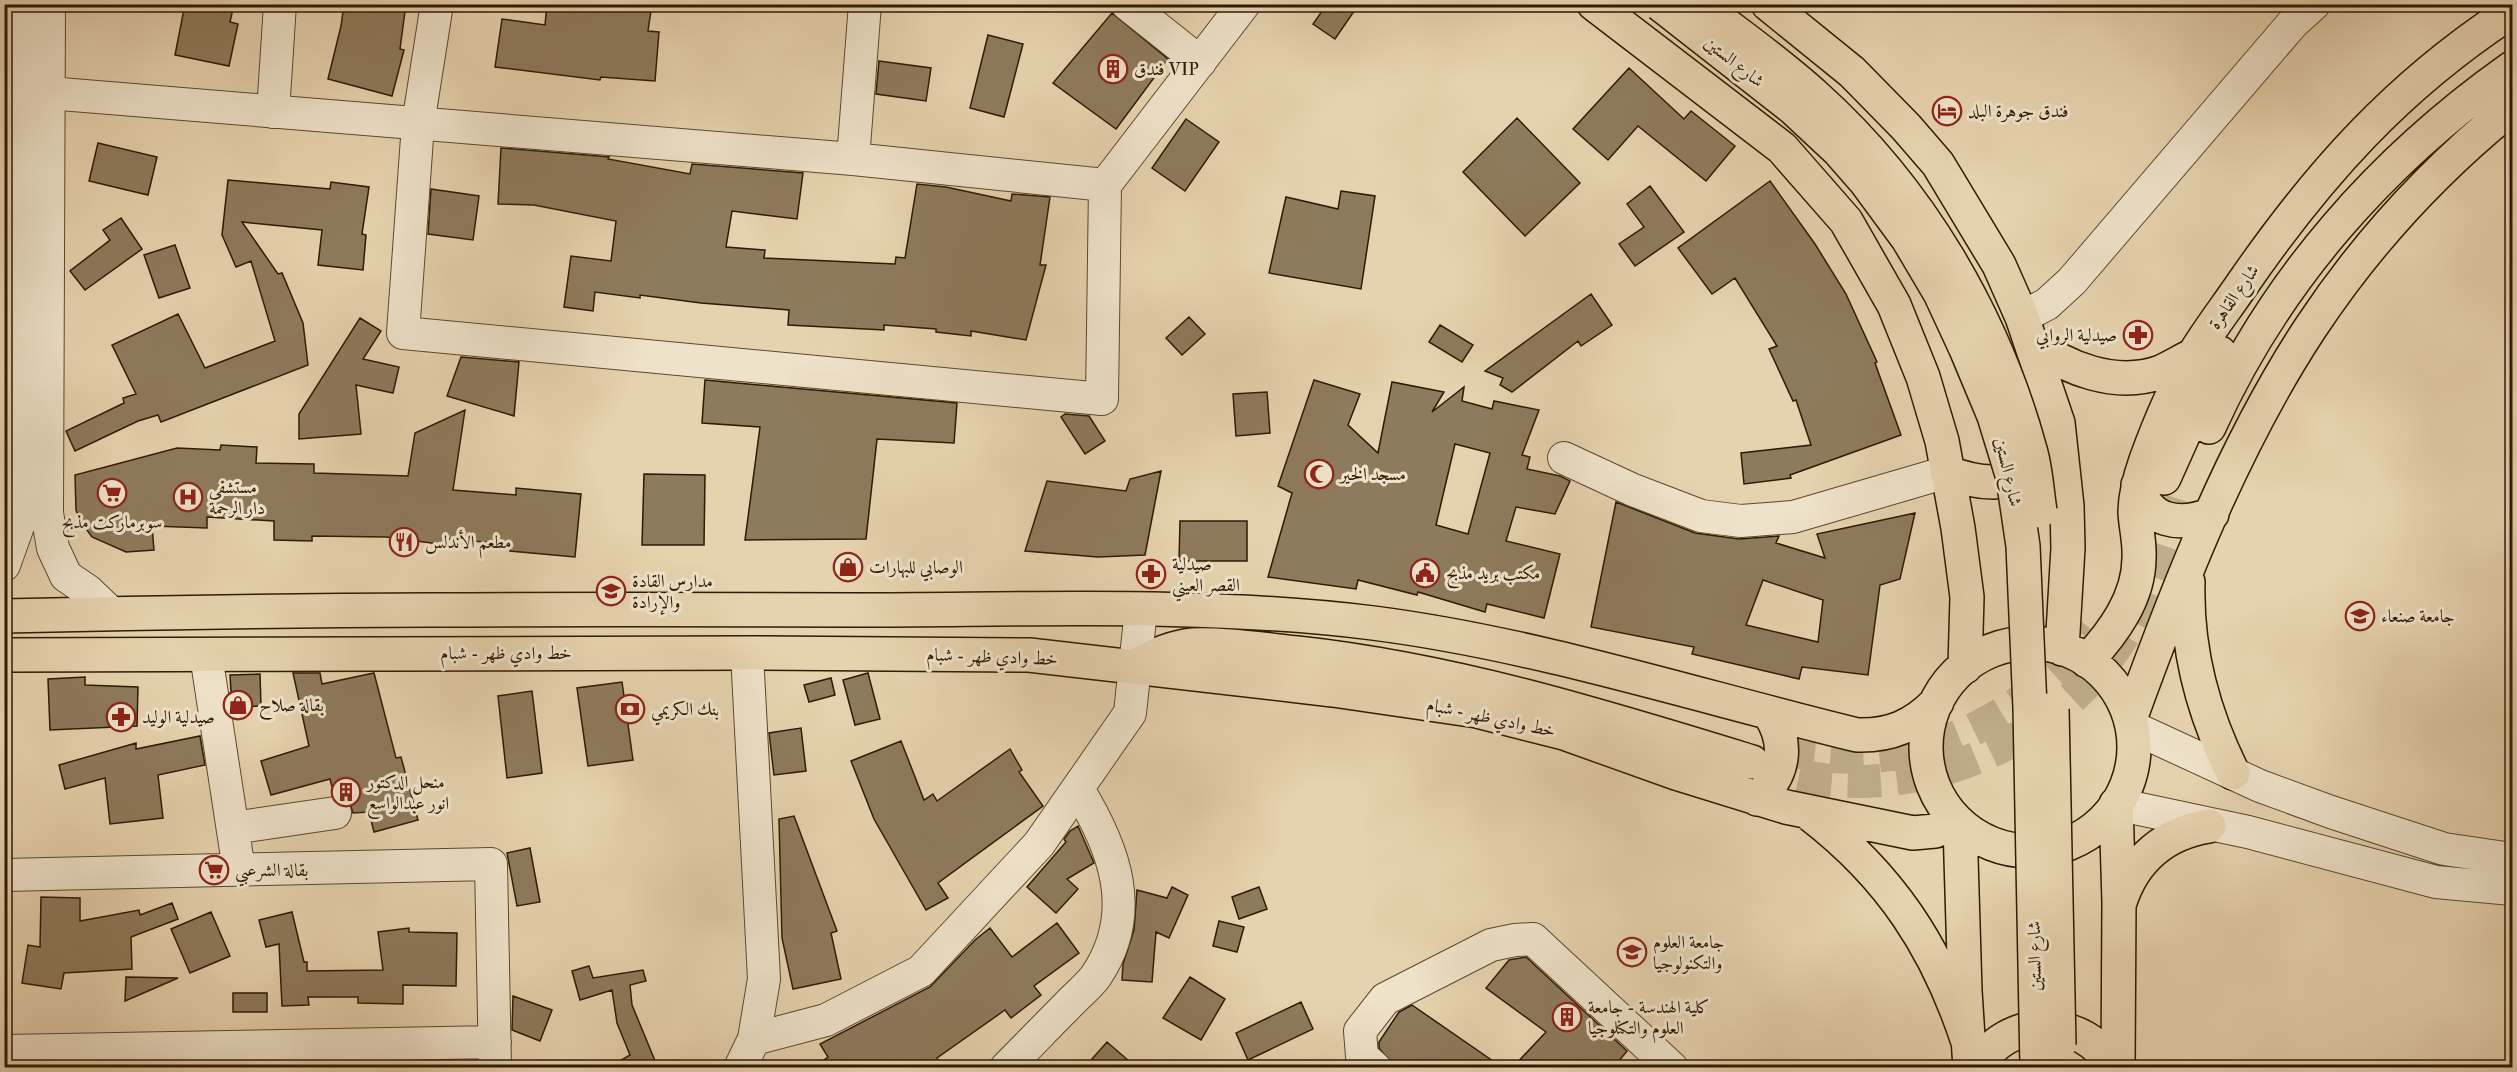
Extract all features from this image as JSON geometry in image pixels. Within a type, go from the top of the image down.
[{"type":"main road","points":[[1594,4],[1782,148],[1846,221],[1894,305],[1923,377],[1942,441],[1958,528],[1967,597],[1965,667]]},
{"type":"main road","name":"شارع الستين","points":[[1660,4],[1793,108],[1838,150],[1866,182],[1908,239],[1940,293],[1994,416],[2013,478],[2023,546],[2030,708],[2037,1068]]},
{"type":"main road","name":"شارع الستين","points":[[1699,4],[1813,93],[1852,131],[1899,185],[1932,230],[1964,284],[2012,394],[2032,454],[2047,585],[2054,742],[2059,1068]]},
{"type":"main road","points":[[1768,4],[1852,72],[1938,164],[1999,266],[2026,329],[2058,423],[2067,506],[2075,655]]},
{"type":"main road","name":"شارع القاهرة","points":[[2075,655],[2117,625],[2128,604],[2140,559],[2135,511],[2161,484],[2160,424],[2194,354],[2256,265],[2322,178],[2362,133],[2390,105],[2448,55],[2512,11]]},
{"type":"main road","points":[[2161,484],[2215,362],[2245,312],[2299,236],[2360,165],[2397,128],[2436,94],[2512,38]]},
{"type":"main road","points":[[2212,514],[2187,521],[2166,518],[2142,500],[2161,484],[2211,424],[2244,357],[2281,298],[2323,241],[2370,188],[2421,139],[2475,94],[2512,68]]},
{"type":"main road","points":[[2131,723],[2188,568],[2212,514],[2282,374],[2310,328],[2341,284],[2410,201],[2448,162],[2512,107]]},
{"type":"main road","points":[[2026,329],[2063,363],[2082,371],[2111,376],[2141,376],[2160,372],[2194,354]]},
{"type":"main road","points":[[1947,472],[1977,482],[2008,481],[2037,470],[2061,449]]},
{"type":"main road","points":[[2188,568],[2190,637],[2195,672],[2211,724],[2234,773]]},
{"type":"main road","points":[[476,608],[478,653]]},
{"type":"main road","points":[[4,615],[476,608],[1140,610],[1280,614],[1375,623],[1487,642],[1857,735],[1887,734],[1908,726],[1927,713],[1949,683],[1965,667],[1982,656],[2001,648],[2042,644],[2075,655],[2114,686],[2131,723],[2134,747],[2132,767],[2126,786],[2102,822],[2084,836],[2064,845],[2043,850],[2020,851],[1978,838],[1957,822],[1941,803],[1932,784],[1927,764],[1926,743],[1929,722],[1937,702]]},
{"type":"main road","points":[[1134,667],[1155,656],[1194,645],[1254,649],[1374,664],[1545,699],[1754,753],[1640,706],[1439,651],[1395,642],[1298,631],[1187,626],[1156,618],[1140,610]]},
{"type":"main road","points":[[52,614],[53,655]]},
{"type":"main road","name":"خط وادي ظهر - شبام","points":[[4,655],[747,652],[1029,655],[1333,690],[1477,711],[1564,733],[1676,773],[1807,812],[1914,833],[1935,831],[1957,822]]},
{"type":"main road","points":[[1757,798],[1774,781],[1782,758],[1780,734],[1769,712]]},
{"type":"main road","points":[[2116,804],[2119,903],[2118,1068]]},
{"type":"main road","points":[[1807,812],[1862,858],[1907,913],[1943,975],[1972,1059]]},
{"type":"main road","points":[[1957,822],[1972,1059]]},
{"type":"main road","points":[[2119,903],[2131,874],[2152,850],[2178,833],[2209,826]]},
{"type":"main road","points":[[1972,1059],[2014,1033],[2034,1027],[2056,1027],[2077,1033],[2095,1045],[2112,1068]]},
{"type":"street","points":[[20,4],[37,92],[47,513],[53,548],[66,576],[88,591],[112,614]]},
{"type":"street","points":[[4,565],[23,512],[11,341],[37,92],[49,4]]},
{"type":"street","points":[[273,112],[280,4]]},
{"type":"street","points":[[437,4],[418,124],[403,333],[1102,399],[1105,185],[1244,4]]},
{"type":"street","points":[[853,159],[865,4]]},
{"type":"street","points":[[1127,4],[1200,62]]},
{"type":"street","points":[[2026,329],[2047,304],[2072,281],[2278,40],[2314,4]]},
{"type":"street","points":[[37,92],[853,159],[1105,185]]},
{"type":"street","points":[[1564,458],[1633,490],[1701,516],[1742,521],[1793,517],[1947,472]]},
{"type":"street","points":[[754,1039],[826,1020],[921,971],[1039,844],[1130,713],[1140,610]]},
{"type":"street","points":[[740,1068],[754,1039],[764,979],[747,652]]},
{"type":"street","points":[[206,655],[239,870]]},
{"type":"street","points":[[2131,723],[2260,786],[2331,812],[2444,849],[2512,859]]},
{"type":"street","points":[[1006,1068],[1095,978],[1110,950],[1118,919],[1120,898],[1100,825],[1078,789]]},
{"type":"street","points":[[2116,804],[2209,826],[2248,832],[2436,882],[2512,889]]},
{"type":"street","points":[[233,828],[335,813]]},
{"type":"street","points":[[2436,882],[2444,849]]},
{"type":"street","points":[[4,875],[491,864],[495,1055],[4,1051]]},
{"type":"street","points":[[1375,1068],[1362,1056],[1360,1031],[1385,999],[1491,945],[1533,939],[1672,1068]]},
{"type":"building","points":[[185,4],[234,4],[230,22],[238,24],[229,66],[175,55]]},
{"type":"building","points":[[344,4],[406,4],[400,49],[404,50],[392,96],[328,79]]},
{"type":"building","points":[[547,4],[652,4],[648,31],[659,32],[655,81],[601,77],[600,80],[495,67],[502,19],[545,25]]},
{"type":"building","points":[[1327,4],[1359,4],[1335,39],[1313,24]]},
{"type":"building","name":"فندق VIP","points":[[1112,13],[1168,59],[1116,129],[1053,83]]},
{"type":"building","points":[[988,35],[1023,44],[1004,117],[970,108]]},
{"type":"building","points":[[879,61],[931,68],[926,101],[876,94]]},
{"type":"building","points":[[1629,68],[1684,119],[1691,111],[1735,146],[1706,181],[1638,126],[1608,160],[1573,129]]},
{"type":"building","points":[[1517,118],[1580,183],[1525,236],[1463,172]]},
{"type":"building","points":[[1186,119],[1219,142],[1185,191],[1152,168]]},
{"type":"building","points":[[98,143],[157,157],[148,195],[89,181]]},
{"type":"building","points":[[501,148],[609,157],[608,159],[690,174],[692,164],[803,173],[797,219],[732,211],[726,247],[765,250],[764,258],[895,264],[896,257],[905,258],[917,184],[946,187],[1011,201],[1012,194],[1050,197],[1040,265],[1046,265],[1026,340],[971,331],[971,336],[936,332],[936,329],[884,325],[884,330],[788,325],[789,310],[701,303],[640,295],[640,298],[595,292],[593,311],[564,307],[571,256],[611,261],[616,221],[534,205],[498,204]]},
{"type":"building","points":[[228,180],[330,189],[331,182],[369,187],[362,234],[366,235],[363,270],[318,265],[322,230],[242,222],[278,274],[282,273],[303,323],[308,365],[161,422],[158,415],[138,421],[75,451],[66,431],[124,403],[123,398],[136,394],[112,345],[178,314],[205,368],[275,341],[251,261],[236,267],[222,235]]},
{"type":"building","points":[[1770,181],[1815,244],[1846,294],[1877,362],[1875,363],[1901,435],[1790,475],[1791,478],[1744,484],[1741,453],[1811,445],[1796,400],[1793,401],[1769,349],[1777,346],[1735,278],[1712,294],[1678,248]]},
{"type":"building","points":[[1650,186],[1684,232],[1635,266],[1619,244],[1644,227],[1627,204]]},
{"type":"building","points":[[431,189],[479,196],[473,240],[428,234]]},
{"type":"building","points":[[1341,191],[1375,196],[1361,289],[1269,273],[1286,197],[1338,209]]},
{"type":"building","points":[[121,218],[142,249],[85,290],[70,271],[110,240],[103,230]]},
{"type":"building","points":[[175,245],[190,288],[159,298],[144,255]]},
{"type":"building","points":[[1591,294],[1612,325],[1581,346],[1578,341],[1512,392],[1500,385],[1503,378],[1485,371]]},
{"type":"building","points":[[1189,317],[1205,334],[1182,355],[1166,338]]},
{"type":"building","points":[[360,318],[381,331],[363,359],[399,367],[393,393],[356,385],[361,434],[299,439],[299,414]]},
{"type":"building","points":[[1440,325],[1473,345],[1462,362],[1429,342]]},
{"type":"building","points":[[461,357],[519,362],[514,416],[447,396]]},
{"type":"building","points":[[705,380],[957,403],[954,443],[877,439],[866,539],[745,540],[760,427],[702,423]]},
{"type":"building","points":[[1314,380],[1360,394],[1348,425],[1378,453],[1392,382],[1444,392],[1432,412],[1464,387],[1462,401],[1492,409],[1494,401],[1539,410],[1522,455],[1530,457],[1527,469],[1560,476],[1570,481],[1555,514],[1516,507],[1506,541],[1560,554],[1544,618],[1487,604],[1485,612],[1418,592],[1417,595],[1358,580],[1356,589],[1268,577],[1292,493],[1278,486]],"holes":[[[1455,444],[1490,453],[1468,534],[1436,525]]]},
{"type":"building","points":[[1267,392],[1270,433],[1236,436],[1233,394]]},
{"type":"building","points":[[465,410],[453,490],[516,495],[516,488],[581,494],[575,557],[510,551],[511,544],[447,539],[446,545],[386,537],[312,536],[312,541],[274,540],[274,521],[207,517],[207,528],[152,526],[154,550],[126,552],[92,537],[81,522],[76,510],[75,475],[177,448],[220,450],[221,445],[257,447],[256,463],[314,464],[314,473],[408,476],[415,433]]},
{"type":"building","points":[[1065,414],[1089,416],[1105,441],[1085,454],[1061,417]]},
{"type":"building","points":[[1161,471],[1145,555],[1098,557],[1025,551],[1047,481],[1126,491],[1130,479]]},
{"type":"building","points":[[644,474],[705,475],[704,545],[642,545]]},
{"type":"building","points":[[1616,502],[1695,533],[1739,539],[1779,536],[1776,543],[1825,558],[1817,534],[1915,513],[1900,579],[1880,585],[1868,675],[1802,667],[1799,679],[1692,654],[1694,647],[1591,627]],"holes":[[[1763,580],[1823,600],[1818,642],[1746,625]]]},
{"type":"building","points":[[1180,521],[1247,521],[1247,561],[1179,561]]},
{"type":"building","points":[[293,673],[320,673],[322,684],[374,673],[396,758],[401,757],[418,820],[374,832],[369,812],[353,813],[349,801],[334,795],[330,779],[271,795],[261,761],[309,746]]},
{"type":"building","points":[[868,673],[880,719],[855,725],[843,680]]},
{"type":"building","points":[[260,674],[261,706],[232,707],[230,675]]},
{"type":"building","points":[[85,677],[85,685],[138,687],[137,726],[50,730],[48,679]]},
{"type":"building","points":[[831,678],[835,695],[809,702],[804,685]]},
{"type":"building","points":[[622,682],[633,760],[588,766],[577,688]]},
{"type":"building","points":[[532,691],[542,773],[507,778],[498,696]]},
{"type":"building","points":[[801,728],[806,771],[774,775],[769,733]]},
{"type":"building","points":[[200,736],[205,765],[158,775],[163,818],[110,824],[105,778],[65,789],[59,765],[136,743],[136,749]]},
{"type":"building","points":[[901,741],[924,800],[933,794],[937,801],[1010,749],[1022,770],[1019,772],[1043,806],[938,883],[948,898],[926,910],[874,819],[851,761]]},
{"type":"building","points":[[794,816],[837,931],[831,933],[841,979],[793,989],[782,938],[779,819]]},
{"type":"building","points":[[1078,826],[1094,863],[1067,879],[1078,889],[1056,913],[1027,887],[1066,842],[1064,839],[1070,831]]},
{"type":"building","points":[[530,848],[540,902],[517,906],[507,853]]},
{"type":"building","points":[[1172,887],[1188,895],[1169,938],[1156,932],[1152,982],[1122,980],[1123,964],[1134,930],[1137,890],[1167,898]]},
{"type":"building","points":[[1259,887],[1267,909],[1239,919],[1232,897]]},
{"type":"building","points":[[41,897],[80,898],[80,921],[139,910],[140,915],[172,903],[178,919],[131,937],[132,969],[64,973],[61,989],[22,983],[28,945],[40,947]]},
{"type":"building","points":[[211,912],[230,956],[190,973],[171,929]]},
{"type":"building","points":[[292,912],[304,962],[307,962],[307,971],[383,970],[378,932],[409,928],[409,932],[457,933],[456,986],[403,985],[403,1004],[358,1003],[358,997],[308,997],[309,1005],[282,1006],[279,944],[266,947],[259,920]]},
{"type":"building","points":[[1219,921],[1244,927],[1237,952],[1213,946]]},
{"type":"building","points":[[1057,923],[1079,953],[1034,986],[1041,995],[1011,1018],[1005,1010],[937,1058],[943,1068],[813,1068],[828,1057],[820,1044],[930,987],[975,940],[990,928],[1012,957]]},
{"type":"building","points":[[1526,957],[1627,1051],[1613,1068],[1512,1068],[1546,1032],[1486,988],[1509,960]]},
{"type":"building","points":[[589,966],[593,978],[643,970],[646,981],[630,985],[632,1005],[658,1068],[608,1068],[630,1055],[617,1023],[612,990],[580,1000],[572,971]]},
{"type":"building","points":[[126,977],[178,978],[125,1001]]},
{"type":"building","points":[[1190,977],[1225,999],[1201,1040],[1163,1018]]},
{"type":"building","points":[[233,993],[267,993],[267,1012],[233,1012]]},
{"type":"building","points":[[513,996],[552,1010],[540,1041],[512,1030]]},
{"type":"building","points":[[1301,1002],[1313,1029],[1248,1060],[1236,1033]]},
{"type":"building","points":[[1412,1005],[1503,1068],[1395,1068],[1379,1048],[1379,1042],[1399,1012]]},
{"type":"building","points":[[1107,1042],[1137,1068],[1101,1068],[1092,1059]]},
{"type":"tunnel","points":[[1752,762],[1789,773],[1827,780],[1870,781],[1913,776],[1955,766],[1995,750],[2033,728],[2067,702],[2097,671],[2123,636],[2142,601],[2182,489]]},
{"type":"tunnel","points":[[1782,749],[1828,756],[1873,756],[1915,750],[1955,737],[1993,719],[2029,695],[2063,666],[2094,632]]},
{"type":"place","name":"فندق VIP","points":[[1113,69]]},
{"type":"place","name":"فندق جوهرة البلد","points":[[1947,111]]},
{"type":"place","name":"صيدلية الروابي","points":[[2138,335]]},
{"type":"place","name":"مسجد الخير","points":[[1319,474]]},
{"type":"place","name":"سوبرمارکت مذبح","points":[[112,493]]},
{"type":"place","name":"مستشفى دار الرحمة","points":[[188,497]]},
{"type":"place","name":"مطعم الأندلس","points":[[404,542]]},
{"type":"place","name":"الوصابي للبهارات","points":[[848,567]]},
{"type":"place","name":"مكتب بريد مذبح","points":[[1425,573]]},
{"type":"place","name":"صيدلية القصر العيني","points":[[1151,574]]},
{"type":"place","name":"مدارس القادة والإرادة","points":[[611,591]]},
{"type":"place","name":"جامعة صنعاء","points":[[2360,616]]},
{"type":"place","name":"بقالة صلاح","points":[[238,705]]},
{"type":"place","name":"بنك الكريمي","points":[[630,709]]},
{"type":"place","name":"صيدلية الوليد","points":[[121,717]]},
{"type":"place","name":"منحل الدكتور انور عبدالواسع","points":[[346,792]]},
{"type":"place","name":"بقالة الشرعبي","points":[[214,870]]},
{"type":"place","name":"جامعة العلوم والتكنولوجيا","points":[[1632,952]]},
{"type":"place","name":"كلية الهندسة - جامعة العلوم والتكنلوجيا","points":[[1567,1017]]}]
